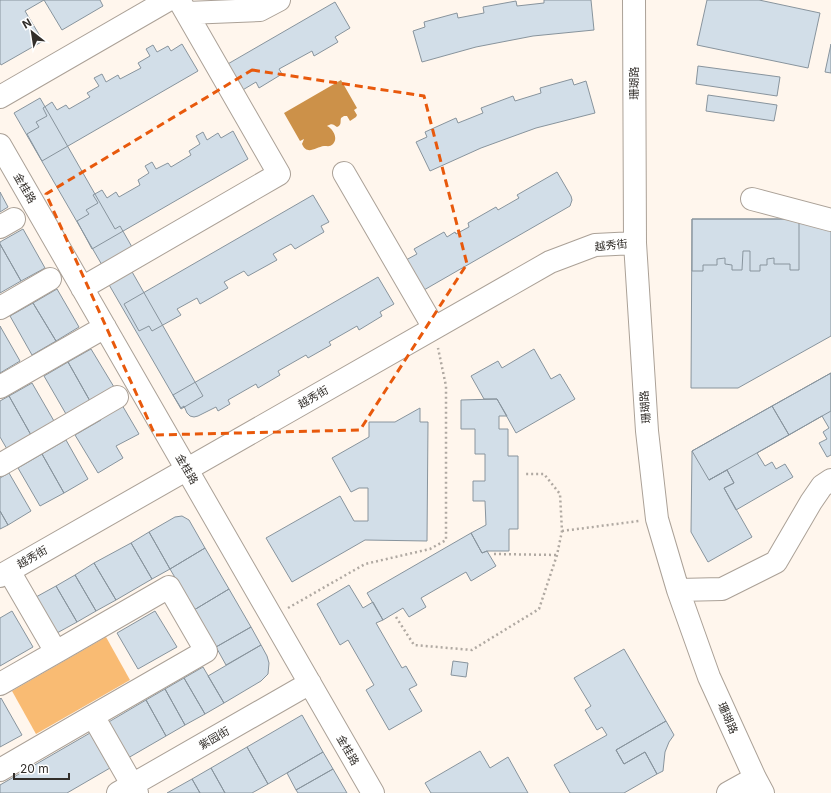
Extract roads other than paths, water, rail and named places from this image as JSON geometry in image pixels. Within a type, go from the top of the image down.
[{"type":"street","points":[[0,97],[168,0]]},
{"type":"street","points":[[183,7],[260,10],[279,0]]},
{"type":"street","name":"珊瑚路","points":[[634,0],[635,243],[647,431],[657,519],[678,590],[709,677],[759,785]]},
{"type":"street","points":[[82,288],[279,174],[183,7]]},
{"type":"street","name":"金桂路","points":[[0,145],[373,793]]},
{"type":"street","points":[[344,173],[434,328]]},
{"type":"street","points":[[752,199],[831,220]]},
{"type":"street","name":"越秀街","points":[[4,573],[550,262],[595,245],[635,243]]},
{"type":"street","points":[[0,308],[50,279]]},
{"type":"street","points":[[0,387],[105,327]]},
{"type":"street","points":[[2,460],[117,397]]},
{"type":"street","points":[[678,590],[722,589],[776,562],[811,502],[822,486],[831,480]]},
{"type":"street","points":[[4,573],[56,652]]},
{"type":"street","points":[[0,684],[169,587],[206,651],[0,770]]},
{"type":"street","name":"紫园街","points":[[129,790],[310,683]]},
{"type":"street","points":[[93,716],[129,790]]},
{"type":"street","points":[[728,793],[759,785]]}]
